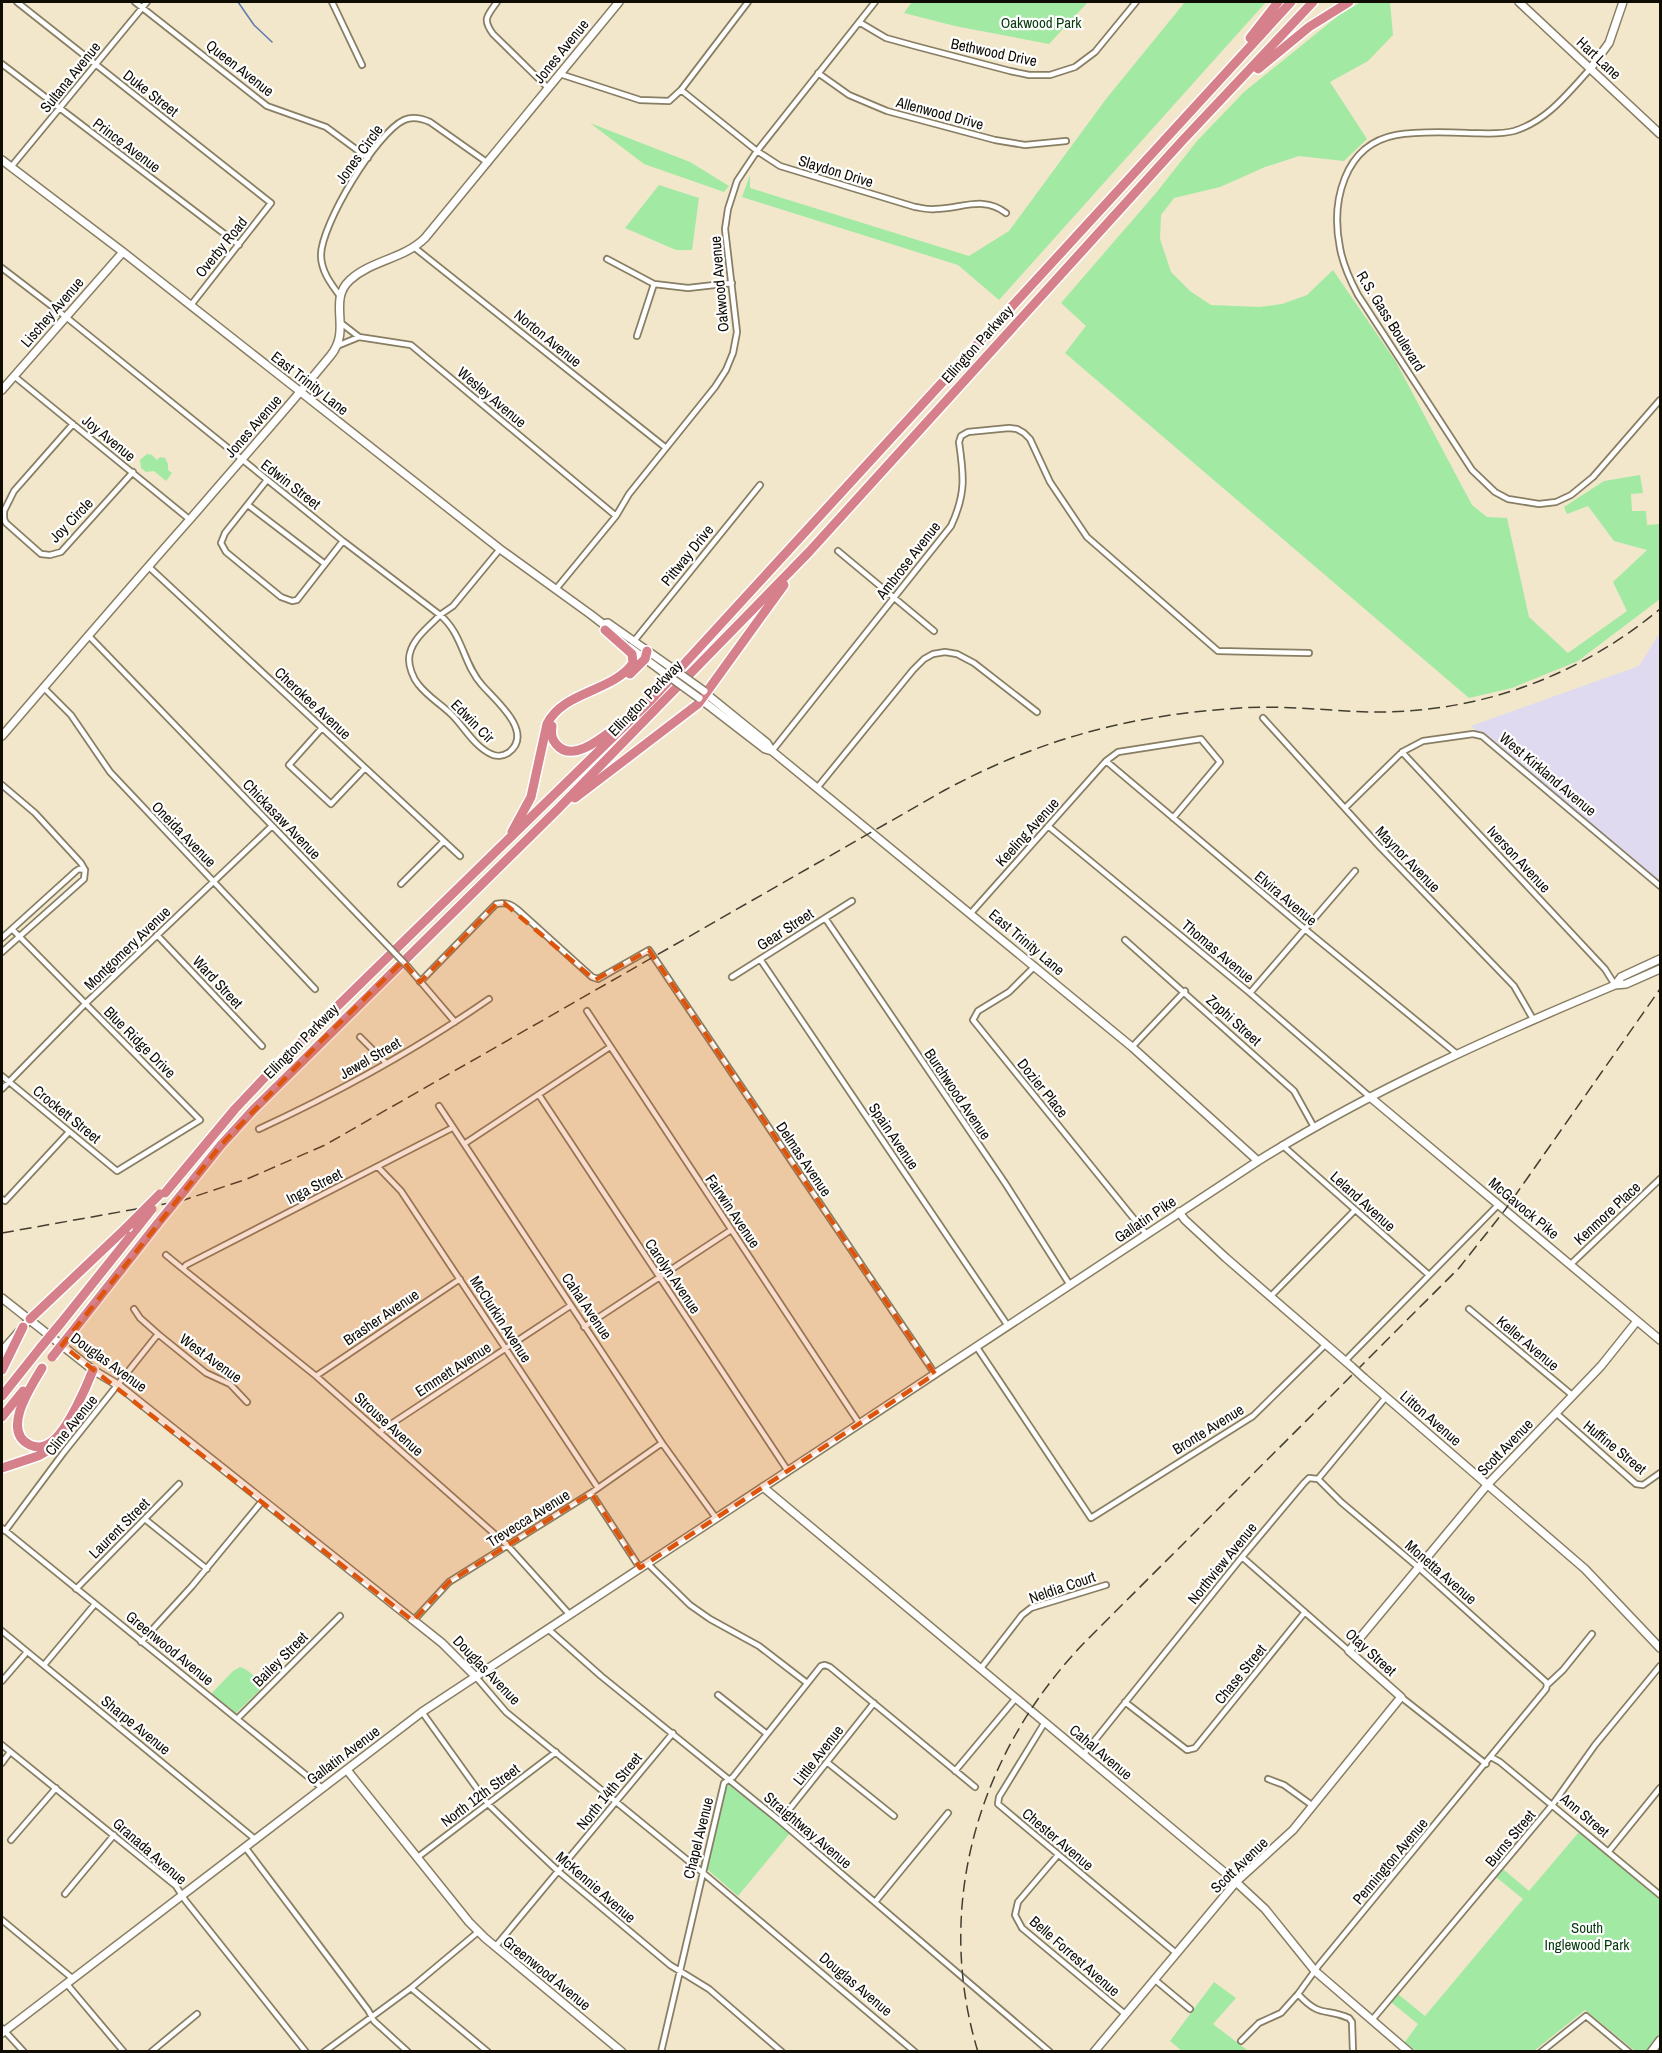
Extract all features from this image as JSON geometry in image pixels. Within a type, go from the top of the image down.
[{"type":"highway","points":[[1172,131],[1278,2]]},
{"type":"highway","name":"Ellington Parkway","points":[[163,1194],[235,1109],[269,1073],[652,699],[1291,2]]},
{"type":"highway","name":"Ellington Parkway","points":[[2,1417],[158,1222],[253,1110],[556,810],[809,552],[1182,141],[1227,96],[1313,2]]},
{"type":"highway","points":[[1227,96],[1309,27],[1349,2]]},
{"type":"highway","points":[[556,810],[664,730],[702,696],[809,552]]},
{"type":"highway","points":[[604,627],[628,649],[632,654],[633,663]]},
{"type":"highway","points":[[644,655],[626,678],[556,717],[552,727],[553,741],[559,748],[576,752],[589,746],[652,699]]},
{"type":"highway","points":[[505,843],[531,797],[552,715],[567,704],[622,674],[644,655]]},
{"type":"highway","points":[[2,1396],[163,1194]]},
{"type":"highway","points":[[30,1319],[163,1194]]},
{"type":"highway","points":[[2,1370],[23,1327]]},
{"type":"highway","points":[[42,1368],[22,1402],[17,1423],[21,1438],[25,1443],[39,1447],[46,1446],[62,1432],[95,1371]]},
{"type":"highway","points":[[2,1468],[38,1456],[63,1439],[95,1371]]},
{"type":"street","name":"Duke Street","points":[[17,2],[271,203]]},
{"type":"street","name":"Queen Avenue","points":[[135,2],[267,106],[326,127],[368,158]]},
{"type":"street","name":"Sultana Avenue","points":[[11,167],[147,2]]},
{"type":"street","points":[[332,2],[362,65]]},
{"type":"street","points":[[496,2],[486,16],[486,25],[548,88]]},
{"type":"street","name":"Jones Avenue","points":[[2,736],[300,392],[337,346],[341,323],[340,296],[349,280],[362,271],[415,248],[435,228],[619,2]]},
{"type":"street","points":[[560,74],[640,100],[669,101],[681,90],[748,2]]},
{"type":"street","name":"Oakwood Avenue","points":[[556,589],[616,516],[629,494],[715,387],[726,369],[733,353],[737,325],[725,229],[728,209],[737,181],[757,151],[875,2]]},
{"type":"street","name":"Bethwood Drive","points":[[859,22],[886,38],[912,46],[1029,75],[1050,75],[1075,68],[1095,52],[1136,2]]},
{"type":"street","name":"Hart Lane","points":[[1519,2],[1660,134]]},
{"type":"street","points":[[1590,69],[1610,42],[1623,2]]},
{"type":"street","name":"Prince Avenue","points":[[2,64],[239,245]]},
{"type":"street","name":"R.S. Gass Boulevard","points":[[1590,69],[1555,107],[1527,126],[1511,132],[1405,134],[1379,141],[1370,146],[1353,162],[1340,188],[1337,207],[1340,249],[1346,272],[1358,295],[1464,458],[1484,482],[1495,492],[1508,499],[1539,504],[1571,495],[1593,477],[1660,400]]},
{"type":"street","name":"Allenwood Drive","points":[[818,74],[849,95],[887,111],[995,140],[1025,145],[1066,141]]},
{"type":"street","name":"Slaydon Drive","points":[[681,90],[757,151],[780,166],[915,207],[935,210],[985,203],[997,206],[1006,213]]},
{"type":"street","name":"Jones Circle","points":[[340,296],[328,280],[324,269],[321,255],[323,244],[352,179],[392,129],[402,121],[413,118],[430,122],[488,163]]},
{"type":"street","name":"East Trinity Lane","points":[[2,160],[191,305],[500,549],[644,655],[663,672],[702,696],[767,743],[772,751],[1132,1047],[1258,1161]]},
{"type":"street","name":"Overby Road","points":[[191,305],[271,203]]},
{"type":"street","name":"Norton Avenue","points":[[415,248],[666,448]]},
{"type":"street","name":"Lischey Avenue","points":[[2,390],[123,252]]},
{"type":"street","points":[[607,259],[654,284],[688,288],[732,283]]},
{"type":"street","name":"Edwin Street","points":[[2,268],[343,541],[440,615]]},
{"type":"street","points":[[637,336],[654,284]]},
{"type":"street","points":[[341,323],[358,338]]},
{"type":"street","name":"Wesley Avenue","points":[[337,346],[358,338],[411,345],[616,516]]},
{"type":"street","name":"Joy Avenue","points":[[14,376],[189,519]]},
{"type":"street","name":"Joy Circle","points":[[73,424],[14,491],[4,510],[6,523],[41,554],[50,555],[61,552],[133,472]]},
{"type":"street","name":"Ambrose Avenue","points":[[772,751],[951,526],[960,507],[964,487],[959,442],[968,432],[1009,428],[1017,429],[1030,439],[1050,482],[1087,537],[1218,651],[1309,653]]},
{"type":"street","points":[[267,480],[222,537],[222,548],[281,597],[292,601],[297,600],[343,541]]},
{"type":"street","name":"Pittway Drive","points":[[633,641],[760,485]]},
{"type":"street","points":[[248,505],[325,564]]},
{"type":"street","points":[[440,615],[453,606],[500,549]]},
{"type":"street","points":[[838,551],[934,631]]},
{"type":"street","name":"Cherokee Avenue","points":[[149,567],[460,856]]},
{"type":"street","name":"Edwin Cir","points":[[440,615],[457,633],[473,674],[506,709],[514,724],[515,743],[507,754],[491,755],[416,682],[409,659],[411,650],[419,637],[440,615]]},
{"type":"street","name":"East Trinity Lane","points":[[604,627],[608,623],[633,641],[644,655],[669,666],[702,696]]},
{"type":"street","name":"Chickasaw Avenue","points":[[88,635],[408,967],[455,1022]]},
{"type":"street","points":[[817,788],[913,670],[933,654],[945,652],[966,657],[1037,712]]},
{"type":"street","name":"Oneida Avenue","points":[[43,687],[71,716],[110,772],[315,989]]},
{"type":"street","name":"Maynor Avenue","points":[[1263,717],[1345,808],[1514,986],[1533,1019]]},
{"type":"street","points":[[322,728],[289,765],[331,804],[365,768]]},
{"type":"street","name":"West Kirkland Avenue","points":[[1402,752],[1423,741],[1473,734],[1482,736],[1660,886]]},
{"type":"street","points":[[1106,761],[1118,752],[1201,739],[1220,762],[1173,818]]},
{"type":"street","points":[[1345,808],[1402,752]]},
{"type":"street","name":"Iverson Avenue","points":[[1402,752],[1605,969],[1615,985]]},
{"type":"street","name":"Keeling Avenue","points":[[971,913],[1106,761]]},
{"type":"street","name":"Elvira Avenue","points":[[1106,761],[1458,1055]]},
{"type":"street","points":[[2,785],[35,813],[85,870],[84,879],[2,952]]},
{"type":"street","name":"Montgomery Avenue","points":[[2,1089],[86,1004],[272,826]]},
{"type":"street","name":"Thomas Avenue","points":[[1048,826],[1250,993],[1370,1097]]},
{"type":"street","points":[[401,884],[444,841]]},
{"type":"street","points":[[2,938],[76,871],[85,870]]},
{"type":"street","points":[[1250,993],[1355,872]]},
{"type":"street","name":"Gear Street","points":[[732,977],[852,901]]},
{"type":"street","name":"Delmas Avenue","points":[[420,982],[496,904],[511,904],[592,978],[598,978],[615,970],[649,950],[935,1374]]},
{"type":"street","name":"Burchwood Avenue","points":[[825,918],[1005,1183],[1070,1285]]},
{"type":"street","name":"Blue Ridge Drive","points":[[12,929],[200,1120],[117,1171]]},
{"type":"street","name":"Ward Street","points":[[158,935],[262,1046]]},
{"type":"street","name":"Zophi Street","points":[[1125,940],[1185,991],[1294,1091],[1314,1127]]},
{"type":"street","name":"Gallatin Pike","points":[[1615,985],[1621,977],[1660,958]]},
{"type":"street","name":"Spain Avenue","points":[[760,959],[1008,1326]]},
{"type":"street","name":"Dozier Place","points":[[1035,966],[1009,992],[978,1011],[973,1020],[1147,1235]]},
{"type":"street","name":"Gallatin Pike","points":[[716,1518],[1282,1145],[1370,1097],[1533,1019],[1660,969]]},
{"type":"street","points":[[1132,1047],[1185,991]]},
{"type":"street","name":"Jewel Street","points":[[259,1129],[314,1104],[455,1022],[489,999]]},
{"type":"street","name":"Fairwin Avenue","points":[[586,1011],[859,1423]]},
{"type":"street","points":[[360,1037],[386,1063]]},
{"type":"street","points":[[464,1144],[610,1047]]},
{"type":"street","name":"Crockett Street","points":[[2,1076],[117,1171]]},
{"type":"street","name":"Carolyn Avenue","points":[[539,1095],[788,1470]]},
{"type":"street","name":"McGavock Pike","points":[[1370,1097],[1660,1340]]},
{"type":"street","name":"Cahal Avenue","points":[[439,1106],[584,1327],[716,1518]]},
{"type":"street","name":"Inga Street","points":[[184,1267],[452,1128]]},
{"type":"street","points":[[3,1200],[69,1132]]},
{"type":"street","name":"Leland Avenue","points":[[1282,1145],[1429,1275]]},
{"type":"street","name":"McClurkin Avenue","points":[[378,1167],[401,1191],[598,1488]]},
{"type":"street","name":"Kenmore Place","points":[[1570,1264],[1659,1182]]},
{"type":"street","points":[[1345,1361],[1498,1205]]},
{"type":"street","points":[[1270,1297],[1356,1210]]},
{"type":"street","name":"Litton Avenue","points":[[1179,1212],[1270,1297],[1605,1588],[1658,1640],[1660,1648]]},
{"type":"street","points":[[584,1327],[730,1230]]},
{"type":"street","name":"Strouse Avenue","points":[[166,1255],[184,1267],[316,1376],[507,1545],[570,1615]]},
{"type":"street","name":"Brasher Avenue","points":[[316,1376],[460,1279]]},
{"type":"street","name":"Douglas Avenue","points":[[2,1298],[95,1371],[118,1385],[442,1643],[476,1677],[506,1712],[702,1872],[915,2052]]},
{"type":"street","name":"Emmett Avenue","points":[[379,1432],[570,1305]]},
{"type":"street","name":"West Avenue","points":[[134,1309],[140,1318],[158,1334],[206,1373],[230,1384],[248,1402]]},
{"type":"street","name":"Keller Avenue","points":[[1469,1310],[1572,1395]]},
{"type":"street","points":[[2,1351],[30,1319]]},
{"type":"street","name":"Scott Avenue","points":[[1349,1651],[1488,1484],[1601,1366],[1637,1321]]},
{"type":"street","name":"Cline Avenue","points":[[3,1530],[158,1334]]},
{"type":"street","name":"Bronte Avenue","points":[[976,1346],[1091,1518],[1242,1424],[1268,1403],[1325,1345]]},
{"type":"street","name":"Northview Avenue","points":[[1083,1755],[1304,1483],[1309,1478],[1318,1479],[1386,1397]]},
{"type":"street","name":"Huffine Street","points":[[1556,1413],[1636,1484],[1643,1485],[1660,1473]]},
{"type":"street","name":"Trevecca Avenue","points":[[413,1621],[449,1582],[591,1493],[662,1443]]},
{"type":"street","name":"Monetta Avenue","points":[[1318,1479],[1547,1685]]},
{"type":"street","name":"Laurent Street","points":[[76,1589],[179,1484]]},
{"type":"street","name":"Cahal Avenue","points":[[762,1487],[1236,1882],[1265,1910],[1315,1971],[1409,2052]]},
{"type":"street","points":[[591,1493],[640,1568]]},
{"type":"street","points":[[141,1642],[207,1569],[263,1500]]},
{"type":"street","name":"Gallatin Avenue","points":[[2,2031],[422,1712],[716,1518]]},
{"type":"street","points":[[146,1520],[207,1569]]},
{"type":"street","name":"Greenwood Avenue","points":[[3,1530],[322,1788]]},
{"type":"street","name":"Otay Street","points":[[1242,1557],[1401,1697],[1486,1764]]},
{"type":"street","points":[[647,1563],[690,1605],[710,1619],[759,1646],[807,1683]]},
{"type":"street","name":"Neldia Court","points":[[981,1668],[1031,1608],[1106,1585]]},
{"type":"street","points":[[44,1665],[95,1604]]},
{"type":"street","name":"Chase Street","points":[[1125,1702],[1187,1750],[1191,1750],[1200,1742],[1305,1612]]},
{"type":"street","name":"Bailey Street","points":[[237,1719],[340,1616]]},
{"type":"street","name":"Straightway Avenue","points":[[548,1629],[601,1676],[780,1821],[1050,2052]]},
{"type":"street","name":"Sharpe Avenue","points":[[2,1631],[255,1839]]},
{"type":"street","name":"Pennington Avenue","points":[[1241,2041],[1259,2023],[1281,2013],[1298,1994],[1486,1764],[1547,1685],[1563,1670],[1592,1634]]},
{"type":"street","points":[[2,1681],[27,1652]]},
{"type":"street","name":"Chapel Avenue","points":[[661,2052],[724,1783],[767,1734],[821,1666],[825,1665],[874,1703]]},
{"type":"street","name":"Burns Street","points":[[1372,2020],[1553,1804],[1595,1745],[1660,1666]]},
{"type":"street","points":[[718,1695],[767,1734]]},
{"type":"street","name":"Scott Avenue","points":[[1094,2052],[1236,1882],[1276,1848],[1313,1806],[1401,1697]]},
{"type":"street","points":[[955,1771],[1016,1698]]},
{"type":"street","points":[[874,1703],[975,1787]]},
{"type":"street","name":"Little Avenue","points":[[780,1821],[874,1703]]},
{"type":"street","name":"McKennie Avenue","points":[[422,1712],[488,1804],[559,1872],[679,1972],[709,1989],[782,2052]]},
{"type":"street","name":"Chester Avenue","points":[[1045,1722],[999,1797],[998,1803],[1176,1953]]},
{"type":"street","name":"North 14th Street","points":[[495,1947],[673,1733]]},
{"type":"street","name":"Granada Avenue","points":[[2,1745],[176,1886],[306,2052]]},
{"type":"street","points":[[2,1763],[10,1752]]},
{"type":"street","name":"North 12th Street","points":[[418,1857],[556,1752]]},
{"type":"street","name":"Ann Street","points":[[1491,1757],[1553,1804],[1660,1895]]},
{"type":"street","points":[[828,1763],[894,1816]]},
{"type":"street","name":"Greenwood Avenue","points":[[347,1770],[478,1932],[622,2052]]},
{"type":"street","points":[[1268,1779],[1284,1785],[1313,1806]]},
{"type":"street","points":[[11,1840],[56,1788]]},
{"type":"street","points":[[1609,1851],[1660,1788]]},
{"type":"street","points":[[875,1902],[948,1813]]},
{"type":"street","points":[[65,1894],[114,1835]]},
{"type":"street","points":[[245,1847],[371,2016],[408,2052]]},
{"type":"street","name":"Belle Forrest Avenue","points":[[1058,1855],[1018,1902],[1015,1908],[1017,1920],[1031,1936],[1125,2014]]},
{"type":"street","points":[[2,1920],[69,1981],[124,2052]]},
{"type":"street","points":[[324,2052],[411,1988],[478,1932]]},
{"type":"street","points":[[1154,1979],[1190,2009]]},
{"type":"street","points":[[411,1988],[488,2052]]},
{"type":"street","points":[[1298,1994],[1313,2009],[1349,2018],[1352,2022],[1353,2052]]},
{"type":"street","points":[[151,2052],[197,2014]]},
{"type":"street","points":[[1541,2052],[1586,2016],[1629,2052]]},
{"type":"street","points":[[2,2031],[24,2052]]},
{"type":"street","points":[[1651,2052],[1660,2040]]},
{"type":"highlighted area","points":[[504,903],[595,980],[649,950],[935,1374],[640,1568],[591,1493],[449,1582],[413,1621],[62,1345],[221,1145],[321,1041],[403,961],[420,982],[496,904]]},
{"type":"shaded area","points":[[1660,634],[1660,888],[1471,726],[1639,666]]},
{"type":"green space","name":"Oakwood Park","points":[[912,2],[1088,2],[1049,44],[955,26],[904,13]]},
{"type":"green space","points":[[1185,2],[1266,2],[999,300],[958,265],[742,197],[750,175],[750,188],[969,256],[1009,231],[1106,99]]},
{"type":"green space","points":[[1361,2],[1390,2],[1393,35],[1368,61],[1330,82],[1367,139],[1344,161],[1299,156],[1265,167],[1220,187],[1174,198],[1161,215],[1160,239],[1171,272],[1190,291],[1211,305],[1260,307],[1282,304],[1307,295],[1333,270],[1396,362],[1472,505],[1487,517],[1507,518],[1529,617],[1568,653],[1627,611],[1613,582],[1647,550],[1614,541],[1588,506],[1567,514],[1564,507],[1604,481],[1640,475],[1643,493],[1631,494],[1632,511],[1646,511],[1647,525],[1660,524],[1660,599],[1578,661],[1512,688],[1469,698],[1065,353],[1086,326],[1061,303],[1156,193],[1197,141],[1244,92],[1339,15]]},
{"type":"green space","points":[[590,123],[690,162],[729,186],[724,192],[644,164]]},
{"type":"green space","points":[[659,185],[699,198],[692,250],[676,250],[625,228]]},
{"type":"green space","points":[[147,454],[157,460],[160,457],[165,458],[168,470],[172,473],[166,481],[154,471],[146,472],[141,468],[140,460]]},
{"type":"green space","points":[[240,1667],[254,1676],[262,1688],[236,1713],[211,1694],[233,1671]]},
{"type":"green space","points":[[730,1783],[790,1833],[738,1896],[707,1869],[726,1787]]},
{"type":"green space","name":"South Inglewood Park","points":[[1579,1832],[1660,1900],[1660,2035],[1646,2051],[1635,2051],[1585,2010],[1534,2051],[1416,2051],[1405,2042],[1418,2024],[1391,2002],[1398,1994],[1425,2016],[1523,1899],[1496,1877],[1503,1869],[1529,1891]]},
{"type":"green space","points":[[1214,1982],[1236,1998],[1213,2024],[1247,2050],[1245,2052],[1182,2051],[1170,2041]]},
{"type":"waterway","points":[[238,2],[254,25],[272,42]]},
{"type":"railway","points":[[2,1233],[181,1201],[247,1179],[325,1145],[945,790],[1017,756],[1052,743],[1124,723],[1200,711],[1256,707],[1372,712],[1412,711],[1489,698],[1561,672],[1595,654],[1660,609]]},
{"type":"railway","points":[[978,2052],[965,1997],[961,1942],[964,1887],[974,1834],[992,1783],[1016,1734],[1046,1688],[1082,1645],[1459,1268],[1505,1210],[1660,989]]}]
